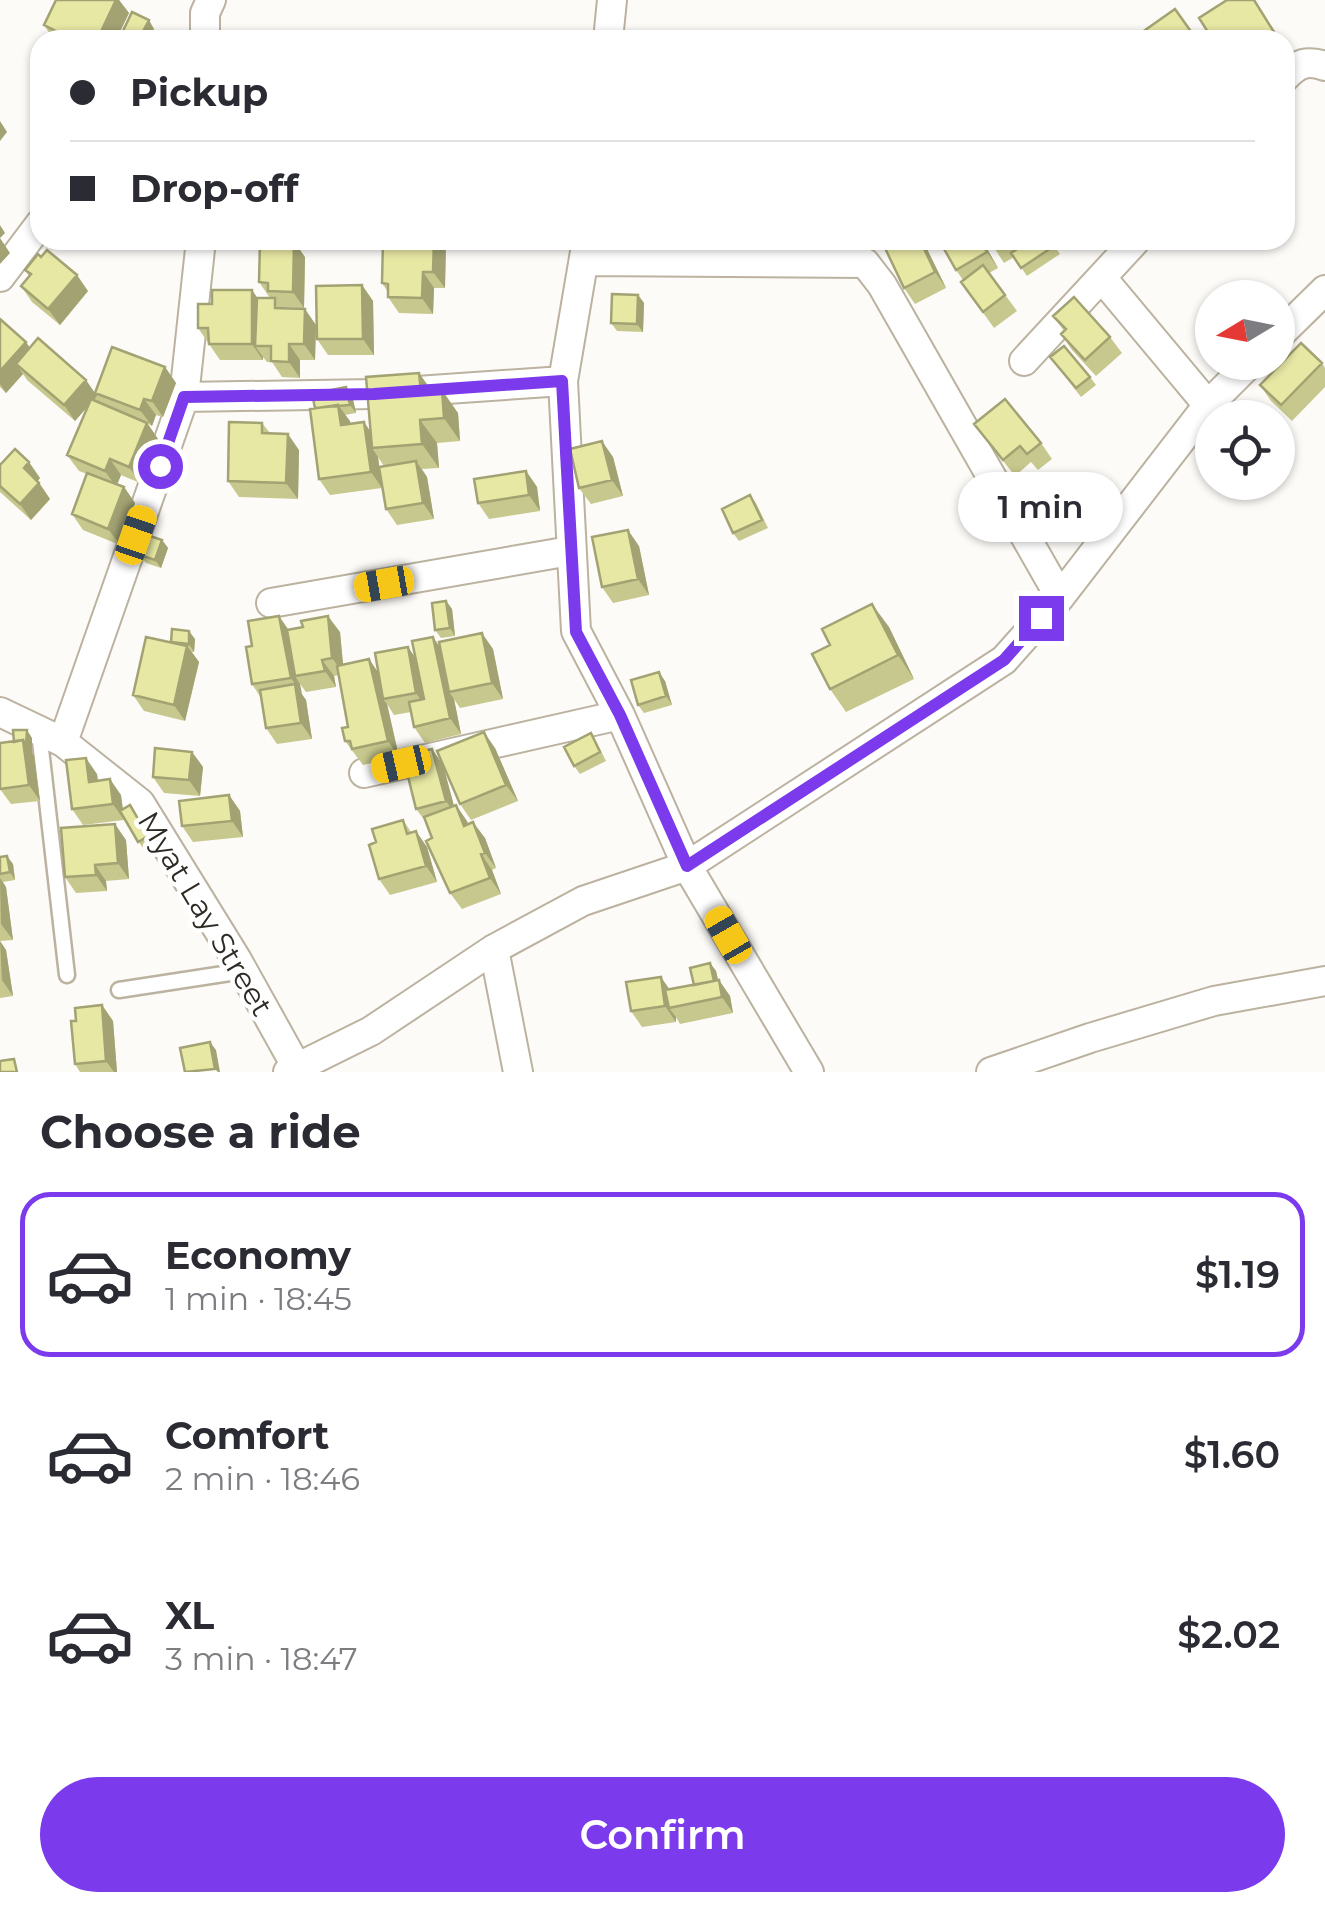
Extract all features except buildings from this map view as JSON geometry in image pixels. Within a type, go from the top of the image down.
[{"type":"street","points":[[609,30],[612,0]]},
{"type":"street","points":[[1295,66],[1310,61],[1325,66]]},
{"type":"street","points":[[0,277],[30,237]]},
{"type":"street","points":[[51,737],[184,397],[200,250]]},
{"type":"street","points":[[808,1072],[687,866],[620,715],[576,632],[562,381],[586,250],[865,263],[882,285],[1060,596]]},
{"type":"street","points":[[1024,361],[1127,250]]},
{"type":"street","points":[[1102,278],[1205,400]]},
{"type":"street","points":[[1295,319],[1325,290]]},
{"type":"street","points":[[1212,400],[1233,380]]},
{"type":"street","points":[[184,397],[374,394],[562,381]]},
{"type":"street","points":[[292,1069],[372,1031],[494,949],[583,901],[687,866],[1004,660],[1060,596],[1195,421]]},
{"type":"street","points":[[271,603],[570,551]]},
{"type":"street","name":"Myat Lay Street","points":[[0,712],[51,737],[140,803],[243,971],[292,1069]]},
{"type":"street","points":[[364,772],[620,715]]},
{"type":"street","points":[[494,949],[518,1072]]},
{"type":"street","points":[[991,1072],[1214,1002],[1325,981]]},
{"type":"lane","points":[[51,737],[66,975]]},
{"type":"lane","points":[[120,990],[243,971]]},
{"type":"route","points":[[160,466],[184,397],[374,394],[562,381],[576,632],[620,715],[687,866],[1004,660],[1041,618]]}]
